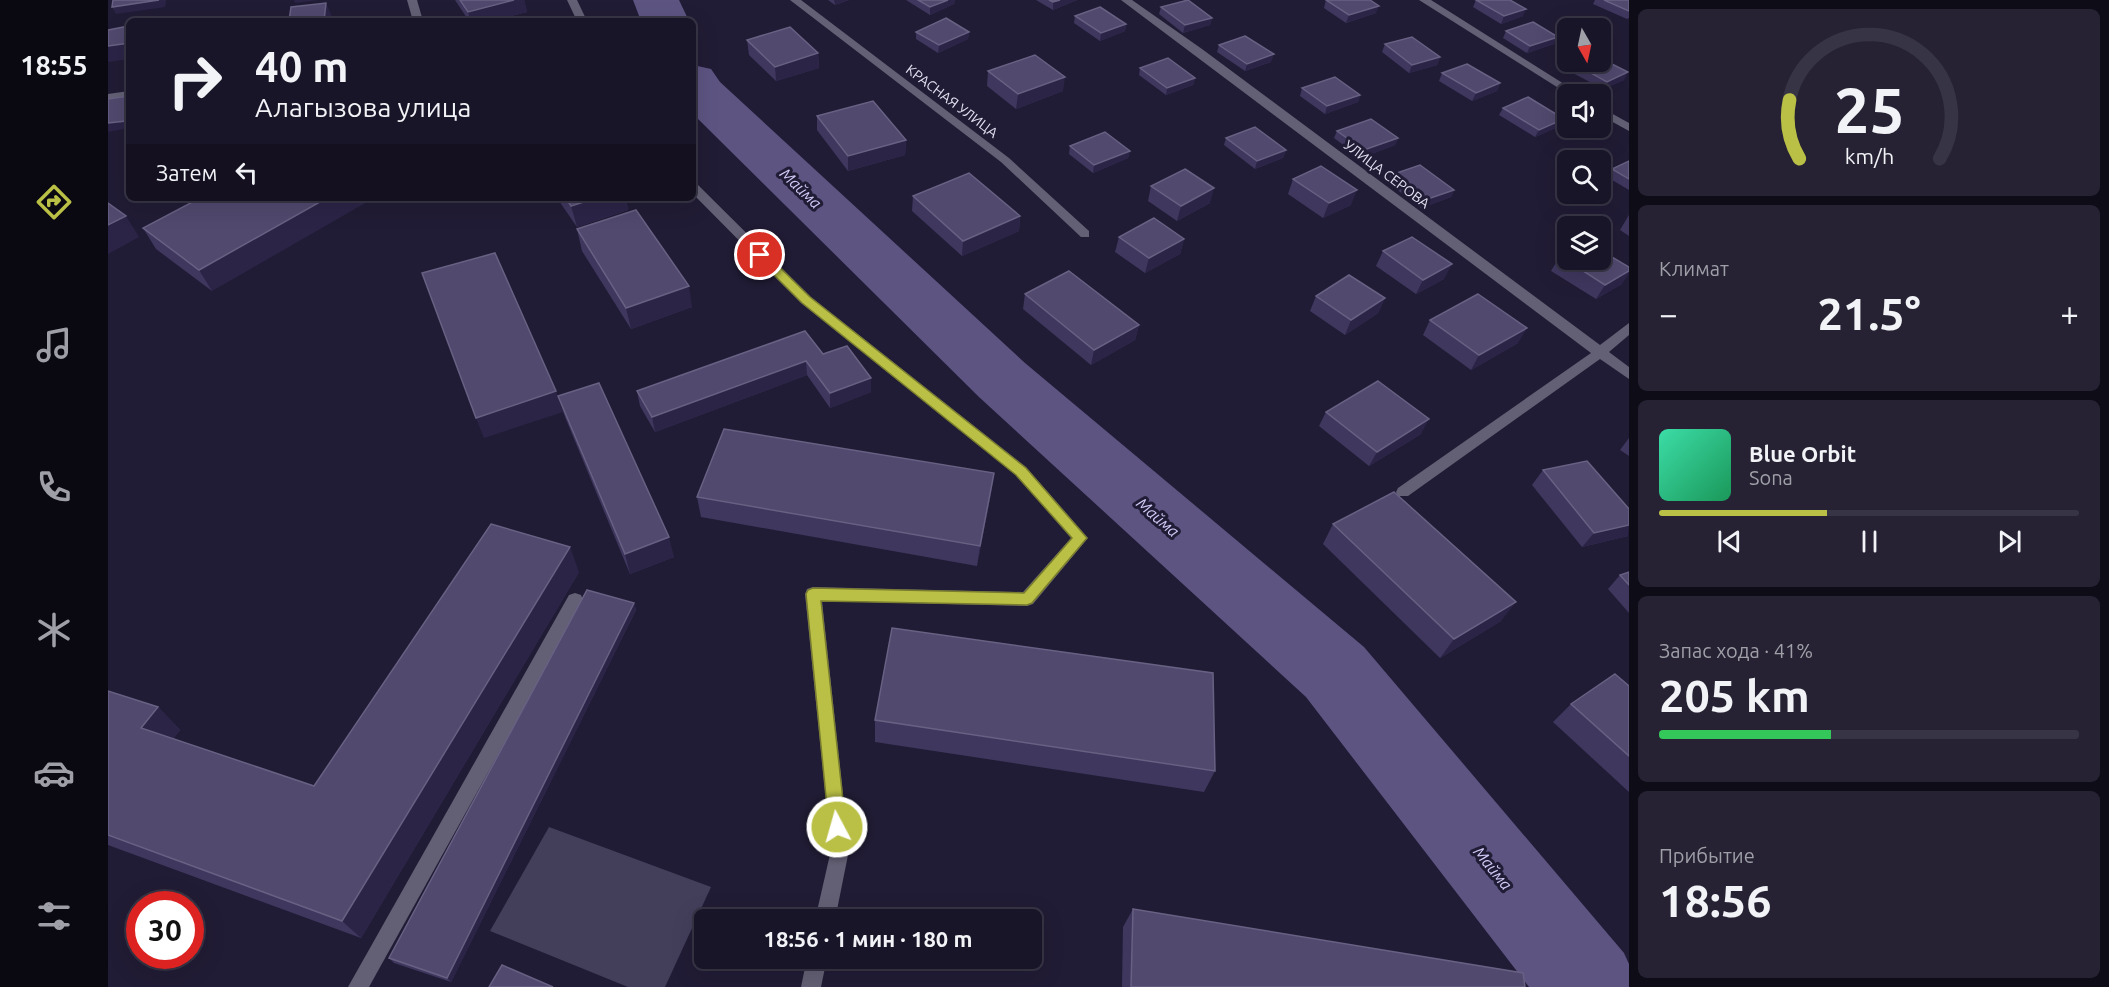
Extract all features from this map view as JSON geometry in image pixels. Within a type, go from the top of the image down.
[{"type":"street","points":[[412,0],[417,18]]},
{"type":"street","points":[[572,0],[581,18]]},
{"type":"street","name":"КРАСНАЯ УЛИЦА","points":[[795,0],[1005,160],[1085,234]]},
{"type":"street","name":"УЛИЦА СЕРОВА","points":[[1126,0],[1198,51],[1629,374]]},
{"type":"street","points":[[1424,0],[1559,84]]},
{"type":"street","points":[[108,97],[126,94]]},
{"type":"street","points":[[1611,117],[1629,128]]},
{"type":"street","points":[[696,190],[806,300],[1021,471],[1080,538],[1027,599],[813,594],[840,850],[827,909]]},
{"type":"street","points":[[1403,492],[1600,352],[1629,328]]},
{"type":"street","points":[[358,987],[575,600]]},
{"type":"street","points":[[811,987],[815,969]]},
{"type":"shaded area","points":[[549,827],[711,887],[701,909],[694,909],[694,924],[665,987],[628,987],[490,931]]},
{"type":"building","points":[[113,0],[159,0],[112,7]]},
{"type":"building","points":[[460,0],[514,0],[468,12]]},
{"type":"building","points":[[918,0],[948,0],[930,7]]},
{"type":"building","points":[[1188,0],[1212,18],[1185,25],[1161,7]]},
{"type":"building","points":[[1326,0],[1370,0],[1379,6],[1349,15]]},
{"type":"building","points":[[1476,0],[1510,0],[1526,9],[1504,16]]},
{"type":"building","points":[[1604,0],[1629,0],[1629,11]]},
{"type":"building","points":[[326,3],[324,18],[289,18],[291,7]]},
{"type":"building","points":[[1100,7],[1126,24],[1101,33],[1075,16]]},
{"type":"building","points":[[946,18],[969,32],[939,45],[916,32]]},
{"type":"building","points":[[1533,22],[1557,37],[1530,46],[1506,31]]},
{"type":"building","points":[[126,27],[126,43],[108,46],[108,30]]},
{"type":"building","points":[[790,27],[818,53],[775,67],[747,40]]},
{"type":"building","points":[[1245,36],[1274,54],[1247,64],[1219,45]]},
{"type":"building","points":[[1412,37],[1440,57],[1412,65],[1385,44]]},
{"type":"building","points":[[1035,55],[1065,77],[1018,94],[988,71]]},
{"type":"building","points":[[1168,58],[1195,78],[1167,88],[1140,68]]},
{"type":"building","points":[[1467,64],[1500,83],[1476,93],[1442,73]]},
{"type":"building","points":[[1611,64],[1628,72],[1607,82],[1589,72],[1611,72]]},
{"type":"building","points":[[1335,77],[1360,95],[1327,106],[1302,88]]},
{"type":"building","points":[[126,96],[126,121],[108,123],[108,99]]},
{"type":"building","points":[[1528,97],[1557,115],[1557,122],[1539,130],[1503,108]]},
{"type":"building","points":[[873,101],[906,140],[848,156],[817,116]]},
{"type":"building","points":[[1371,119],[1398,138],[1364,150],[1337,131]]},
{"type":"building","points":[[1255,127],[1286,150],[1257,161],[1226,138]]},
{"type":"building","points":[[1105,132],[1130,151],[1094,165],[1070,146]]},
{"type":"building","points":[[1629,161],[1629,179],[1612,169]]},
{"type":"building","points":[[1420,165],[1454,190],[1425,200],[1391,175]]},
{"type":"building","points":[[1321,166],[1357,190],[1329,203],[1293,179]]},
{"type":"building","points":[[1185,169],[1214,188],[1181,206],[1151,186]]},
{"type":"building","points":[[969,173],[1020,216],[963,241],[913,196]]},
{"type":"building","points":[[194,201],[322,201],[199,270],[143,228]]},
{"type":"building","points":[[568,201],[587,201],[571,206]]},
{"type":"building","points":[[108,203],[126,216],[108,225]]},
{"type":"building","points":[[636,210],[689,286],[626,308],[577,229]]},
{"type":"building","points":[[1154,218],[1184,239],[1149,258],[1119,237]]},
{"type":"building","points":[[1412,237],[1452,264],[1423,280],[1383,251]]},
{"type":"building","points":[[495,253],[556,391],[476,418],[422,273]]},
{"type":"building","points":[[1611,256],[1629,267],[1629,271],[1605,285],[1582,270],[1611,270]]},
{"type":"building","points":[[1069,271],[1139,325],[1094,350],[1025,294]]},
{"type":"building","points":[[1349,275],[1385,298],[1351,320],[1316,296]]},
{"type":"building","points":[[1478,294],[1527,328],[1479,355],[1430,320]]},
{"type":"building","points":[[805,331],[823,354],[847,346],[871,378],[830,393],[806,361],[652,417],[637,391]]},
{"type":"building","points":[[1378,381],[1429,419],[1377,452],[1326,412]]},
{"type":"building","points":[[599,383],[669,537],[625,554],[558,396]]},
{"type":"building","points":[[724,429],[994,473],[980,546],[697,497]]},
{"type":"building","points":[[1587,461],[1629,509],[1629,525],[1594,533],[1543,470]]},
{"type":"building","points":[[1394,492],[1516,602],[1454,639],[1333,524]]},
{"type":"building","points":[[491,524],[570,547],[342,921],[108,835],[108,691],[158,707],[141,728],[314,786]]},
{"type":"building","points":[[1629,572],[1629,585],[1620,575]]},
{"type":"building","points":[[587,590],[634,603],[447,978],[389,958]]},
{"type":"building","points":[[892,628],[1213,673],[1215,771],[875,720]]},
{"type":"building","points":[[1615,674],[1629,686],[1629,756],[1571,704]]},
{"type":"building","points":[[1133,909],[1523,973],[1525,987],[1131,987]]},
{"type":"building","points":[[502,965],[553,987],[489,987]]},
{"type":"waterway","name":"Майма","points":[[656,0],[664,18]]},
{"type":"waterway","name":"Майма","points":[[696,86],[1002,380],[1335,672],[1590,987]]},
{"type":"route","points":[[760,255],[806,300],[1021,471],[1080,538],[1027,599],[813,594],[837,827]]}]
